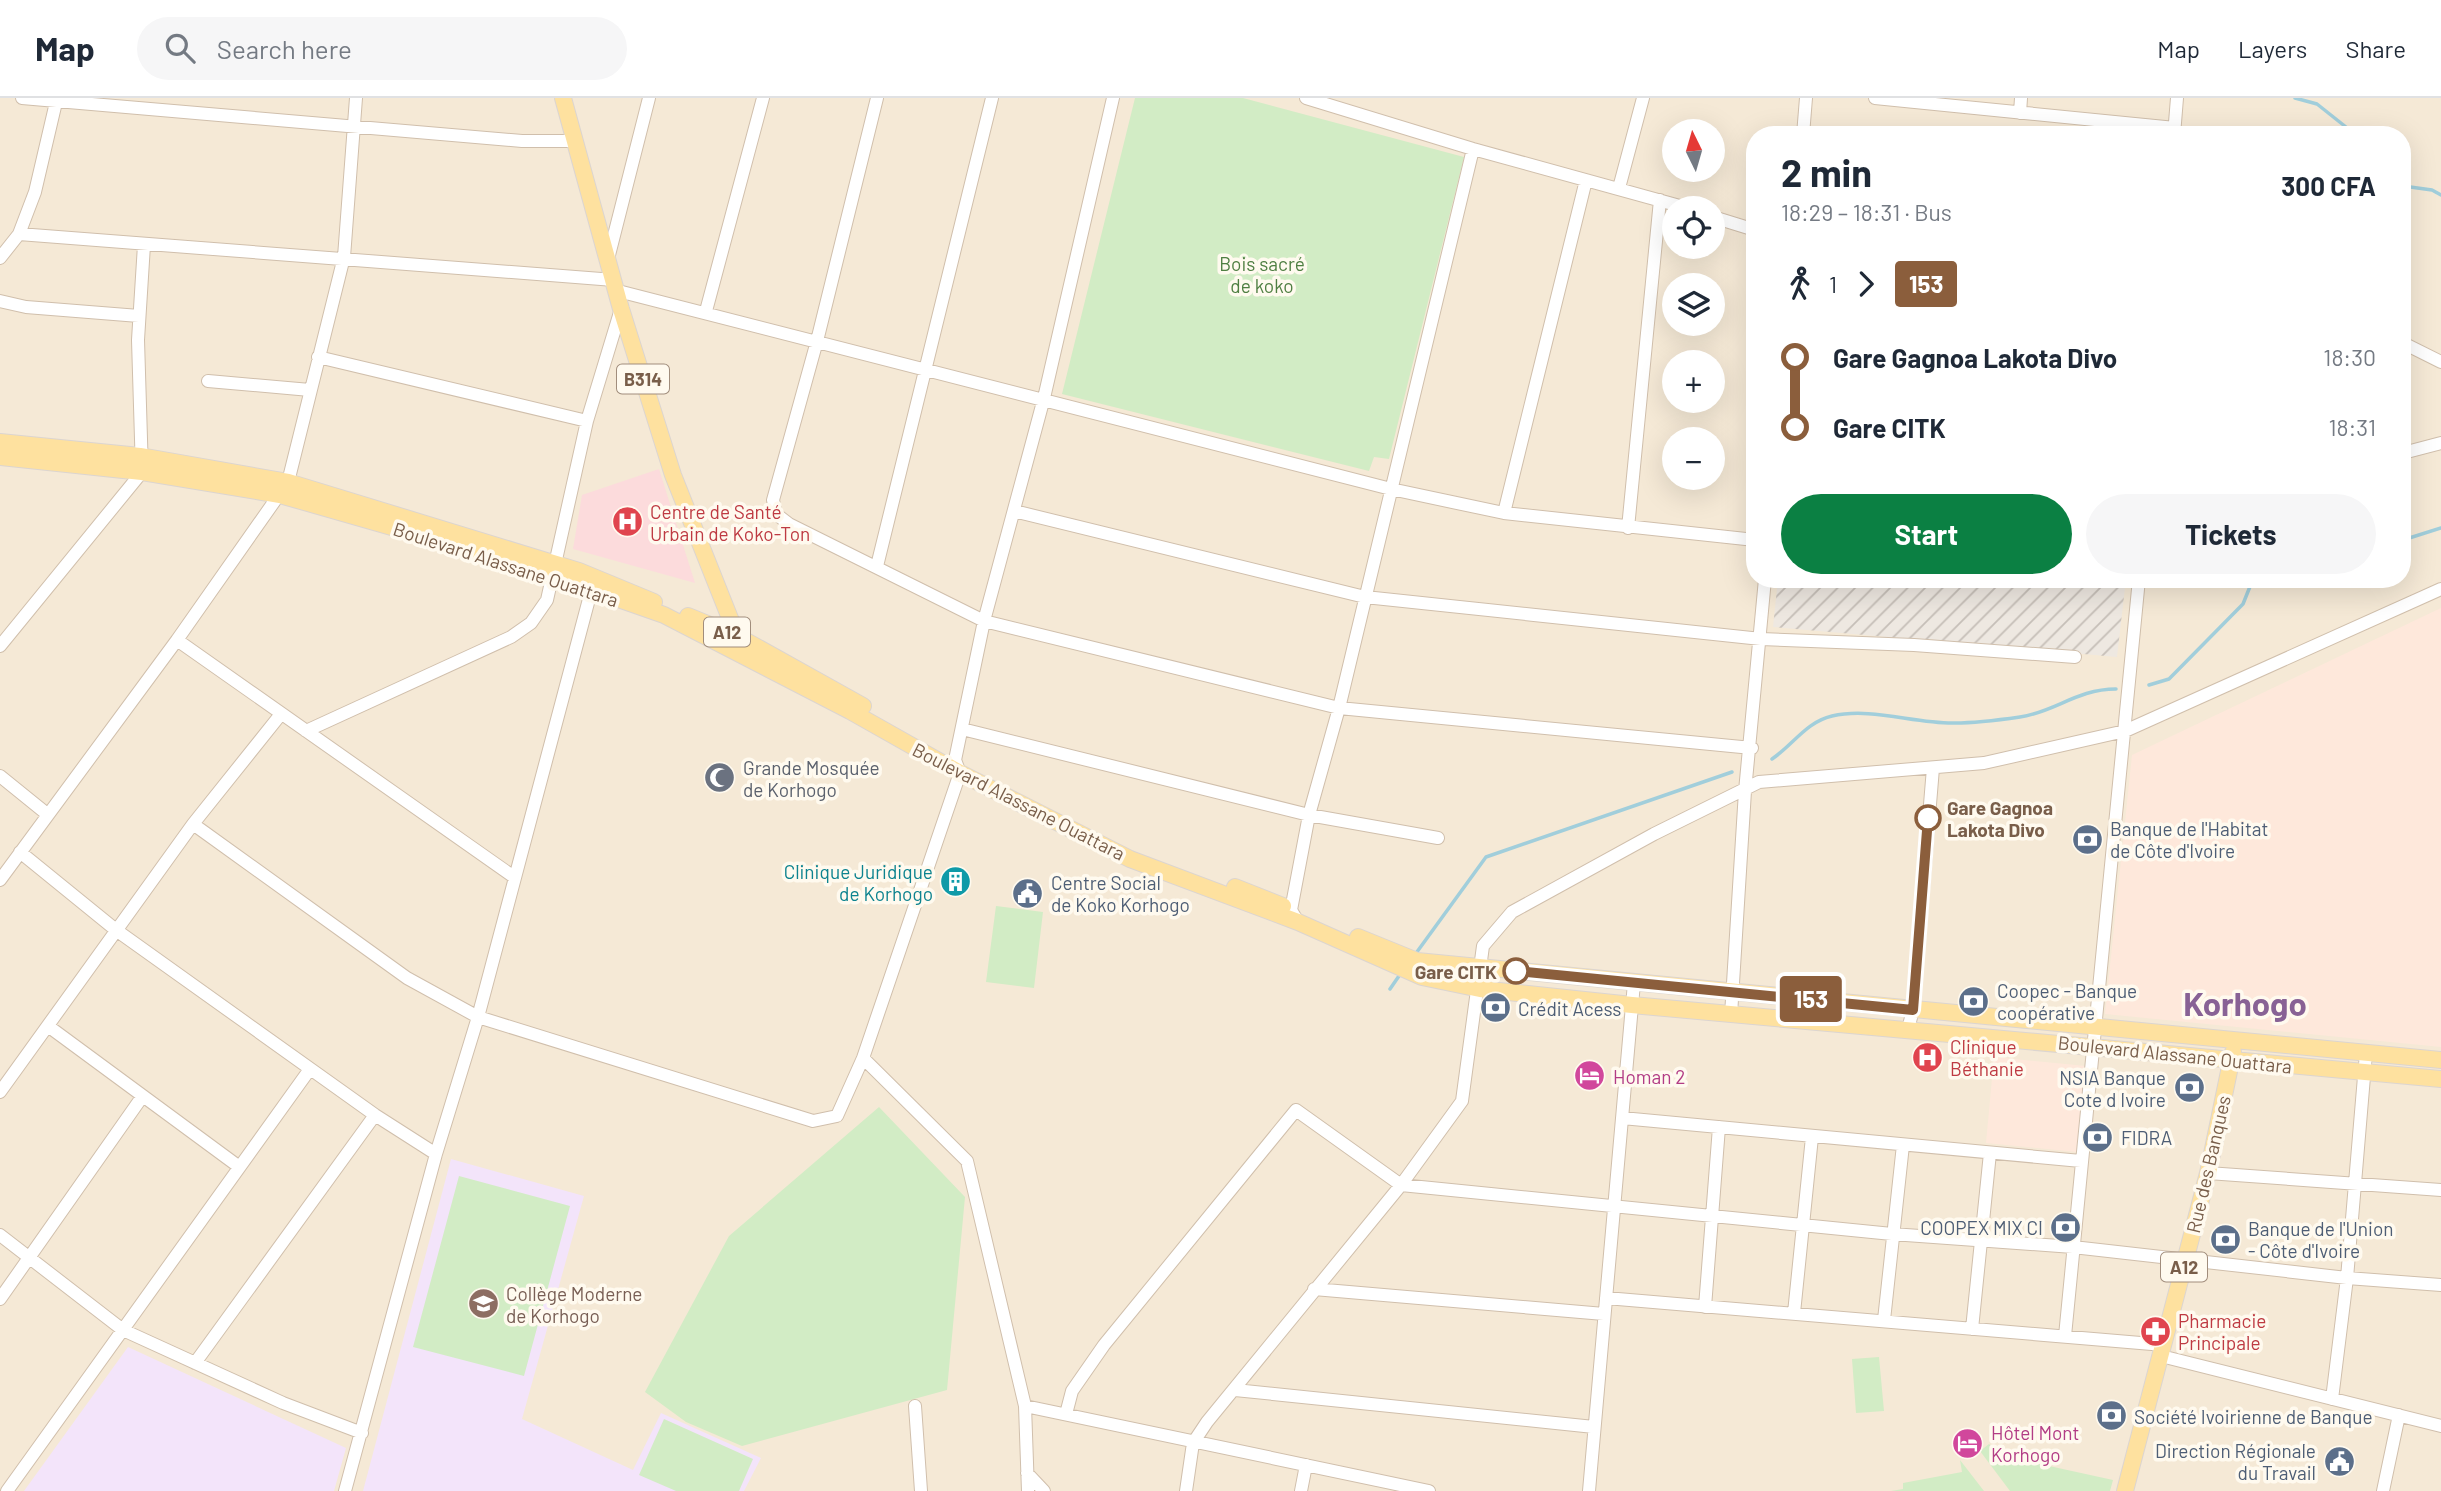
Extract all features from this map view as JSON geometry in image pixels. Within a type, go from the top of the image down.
[{"type":"main road","name":"B314","points":[[564,98],[621,309],[673,475],[743,654]]},
{"type":"main road","name":"Boulevard Alassane Ouattara","points":[[0,442],[284,489],[554,570],[737,636],[957,767]]},
{"type":"main road","name":"Boulevard Alassane Ouattara","points":[[0,457],[141,464]]},
{"type":"main road","name":"Boulevard Alassane Ouattara","points":[[593,584],[743,654],[957,767],[1096,834],[1403,961],[1422,977],[1480,989],[1731,1015],[2092,1045],[2441,1079]]},
{"type":"main road","name":"Boulevard Alassane Ouattara","points":[[1403,961],[2441,1060]]},
{"type":"main road","name":"Rue des Banques","points":[[2125,1491],[2208,1173],[2235,1040]]},
{"type":"street","points":[[22,98],[522,141],[576,141]]},
{"type":"street","points":[[0,880],[177,640],[284,489],[344,257],[356,98]]},
{"type":"street","points":[[608,259],[649,98]]},
{"type":"street","points":[[706,311],[763,98]]},
{"type":"street","points":[[877,98],[817,341],[773,500],[776,514],[789,524],[984,621],[1339,708],[1752,748]]},
{"type":"street","points":[[877,566],[992,98]]},
{"type":"street","points":[[193,824],[407,978],[478,1017],[813,1121],[837,1116],[863,1058],[957,767],[984,621],[1044,398],[1113,98]]},
{"type":"street","points":[[1306,98],[1473,149],[1660,200],[1628,528]]},
{"type":"street","points":[[1349,111],[1354,98]]},
{"type":"street","points":[[1619,188],[1643,98]]},
{"type":"street","points":[[1803,126],[1806,98]]},
{"type":"street","points":[[1875,98],[2131,126]]},
{"type":"street","points":[[2020,113],[2021,98]]},
{"type":"street","points":[[2175,126],[2178,98]]},
{"type":"street","points":[[0,258],[19,234],[36,192],[57,100]]},
{"type":"street","points":[[1294,916],[1309,815],[1339,708],[1473,149]]},
{"type":"street","points":[[1504,513],[1586,180]]},
{"type":"street","points":[[1725,221],[1746,227]]},
{"type":"street","points":[[19,234],[144,245],[344,257],[616,285],[817,341],[1391,489],[1504,513],[1746,539]]},
{"type":"street","points":[[3,638],[141,464],[139,316],[144,245]]},
{"type":"street","points":[[0,301],[26,307],[139,316]]},
{"type":"street","points":[[306,731],[510,637],[531,623],[547,600],[587,421],[621,309]]},
{"type":"street","points":[[2411,347],[2441,362]]},
{"type":"street","points":[[318,357],[587,421]]},
{"type":"street","points":[[208,381],[310,390]]},
{"type":"street","points":[[2411,451],[2441,443]]},
{"type":"street","points":[[1014,511],[1365,597],[1761,639],[1914,645],[2075,657]]},
{"type":"street","points":[[345,1491],[436,1154],[478,1017],[593,584]]},
{"type":"street","points":[[1731,1015],[1745,791],[1752,748],[1764,588]]},
{"type":"street","points":[[2065,1336],[2138,588]]},
{"type":"street","points":[[1185,1491],[1193,1443],[1314,1289],[1401,1185],[1462,1101],[1480,989],[1483,946],[1512,912],[1654,834],[1759,782],[1810,775],[1984,763],[2125,732],[2441,589]]},
{"type":"street","points":[[177,640],[514,877]]},
{"type":"street","points":[[0,1092],[193,824],[281,714]]},
{"type":"street","points":[[962,729],[1309,815],[1437,838]]},
{"type":"street","points":[[1908,1029],[1913,1010],[1933,768]]},
{"type":"street","points":[[0,776],[47,814]]},
{"type":"street","points":[[20,852],[116,929],[375,1115],[436,1154]]},
{"type":"street","points":[[1589,1491],[1634,983]]},
{"type":"street","points":[[48,1027],[238,1166]]},
{"type":"street","points":[[2332,1399],[2347,1278],[2366,1053]]},
{"type":"street","points":[[863,1058],[967,1161],[1025,1406],[1028,1491]]},
{"type":"street","points":[[7,1491],[310,1069]]},
{"type":"street","points":[[0,1299],[142,1097]]},
{"type":"street","points":[[1066,1414],[1072,1391],[1104,1345],[1296,1110],[1401,1185],[1614,1204],[1802,1226],[2073,1247],[2347,1278],[2441,1285]]},
{"type":"street","points":[[195,1363],[375,1115]]},
{"type":"street","points":[[1622,1118],[2081,1161]]},
{"type":"street","points":[[1705,1307],[1719,1127]]},
{"type":"street","points":[[1794,1313],[1812,1137]]},
{"type":"street","points":[[1884,1320],[1903,1145]]},
{"type":"street","points":[[1972,1329],[1990,1153]]},
{"type":"street","points":[[2208,1173],[2441,1190]]},
{"type":"street","points":[[0,1236],[123,1330],[283,1403],[362,1433]]},
{"type":"street","points":[[1314,1289],[1604,1314]]},
{"type":"street","points":[[1606,1298],[2065,1336],[2162,1351],[2332,1399],[2441,1422]]},
{"type":"street","points":[[1235,1390],[1594,1427]]},
{"type":"street","points":[[915,1406],[921,1491]]},
{"type":"street","points":[[1025,1406],[1429,1491]]},
{"type":"street","points":[[2383,1491],[2399,1415]]},
{"type":"street","points":[[1301,1491],[1306,1465]]},
{"type":"street","points":[[1027,1473],[1044,1491]]},
{"type":"shaded area","points":[[0,98],[2441,98],[2441,1491],[0,1491]]},
{"type":"shaded area","name":"Centre de Santé Urbain de Koko-Ton","points":[[659,469],[695,583],[573,549],[582,495]]},
{"type":"shaded area","points":[[1777,588],[2125,588],[2117,657],[1773,627]]},
{"type":"shaded area","points":[[2441,608],[2441,1047],[2105,1014],[2132,755]]},
{"type":"shaded area","points":[[1994,1057],[2086,1066],[2077,1152],[1986,1143]]},
{"type":"shaded area","name":"Collège Moderne de Korhogo","points":[[451,1159],[584,1196],[522,1419],[633,1470],[661,1413],[761,1458],[744,1491],[363,1491]]},
{"type":"shaded area","points":[[128,1347],[346,1448],[334,1491],[24,1491]]},
{"type":"green space","name":"Bois sacré de koko","points":[[1135,98],[1243,98],[1464,157],[1389,459],[1374,457],[1369,471],[1062,394]]},
{"type":"green space","points":[[996,906],[1043,912],[1034,988],[986,982]]},
{"type":"green space","points":[[879,1107],[965,1197],[947,1390],[742,1446],[686,1422],[645,1392],[729,1236]]},
{"type":"green space","points":[[459,1176],[570,1206],[524,1376],[413,1347]]},
{"type":"green space","points":[[1879,1357],[1884,1411],[1856,1413],[1852,1359]]},
{"type":"green space","points":[[664,1419],[753,1459],[739,1491],[676,1491],[639,1475]]},
{"type":"green space","points":[[1989,1444],[2003,1456],[2113,1480],[2110,1491],[2010,1491],[1980,1451]]},
{"type":"green space","points":[[1960,1460],[1984,1491],[1891,1491],[1903,1489],[1903,1483],[1962,1472]]},
{"type":"waterway","points":[[2295,98],[2317,104],[2345,126]]},
{"type":"waterway","points":[[2411,187],[2432,190],[2441,195]]},
{"type":"waterway","points":[[2411,537],[2441,528]]},
{"type":"waterway","points":[[2149,685],[2169,679],[2243,604],[2249,588]]},
{"type":"waterway","points":[[1772,759],[1815,723],[1832,716],[1862,713],[1940,723],[1987,721],[2033,714],[2089,693],[2116,689]]},
{"type":"waterway","points":[[1414,956],[1486,857],[1732,772]]},
{"type":"waterway","points":[[1390,989],[1401,973]]},
{"type":"bus line","name":"153","points":[[1516,971],[1913,1010],[1928,818]]},
{"type":"place","name":"Centre de Santé Urbain de Koko-Ton","points":[[627,522]]},
{"type":"place","name":"Grande Mosquée de Korhogo","points":[[720,778]]},
{"type":"place","name":"Gare Gagnoa Lakota Divo","points":[[1928,818]]},
{"type":"place","name":"Banque de l'Habitat de Côte d'Ivoire","points":[[2087,839]]},
{"type":"place","name":"Clinique Juridique de Korhogo","points":[[956,882]]},
{"type":"place","name":"Centre Social de Koko Korhogo","points":[[1028,893]]},
{"type":"place","name":"Gare CITK","points":[[1516,971]]},
{"type":"place","name":"Coopec - Banque coopérative","points":[[1974,1001]]},
{"type":"place","name":"Crédit Acess","points":[[1495,1008]]},
{"type":"place","name":"Clinique Béthanie","points":[[1927,1057]]},
{"type":"place","name":"Homan 2","points":[[1590,1076]]},
{"type":"place","name":"NSIA Banque Cote d Ivoire","points":[[2189,1088]]},
{"type":"place","name":"FIDRA","points":[[2098,1137]]},
{"type":"place","name":"COOPEX MIX CI","points":[[2066,1227]]},
{"type":"place","name":"Banque de l'Union - Côte d'Ivoire","points":[[2225,1239]]},
{"type":"place","name":"Collège Moderne de Korhogo","points":[[483,1304]]},
{"type":"place","name":"Pharmacie Principale","points":[[2155,1331]]},
{"type":"place","name":"Société Ivoirienne de Banque","points":[[2111,1416]]},
{"type":"place","name":"Hôtel Mont Korhogo","points":[[1968,1443]]},
{"type":"place","name":"Direction Régionale du Travail","points":[[2339,1461]]},
{"type":"district","name":"Korhogo","points":[[2245,1003]]}]
